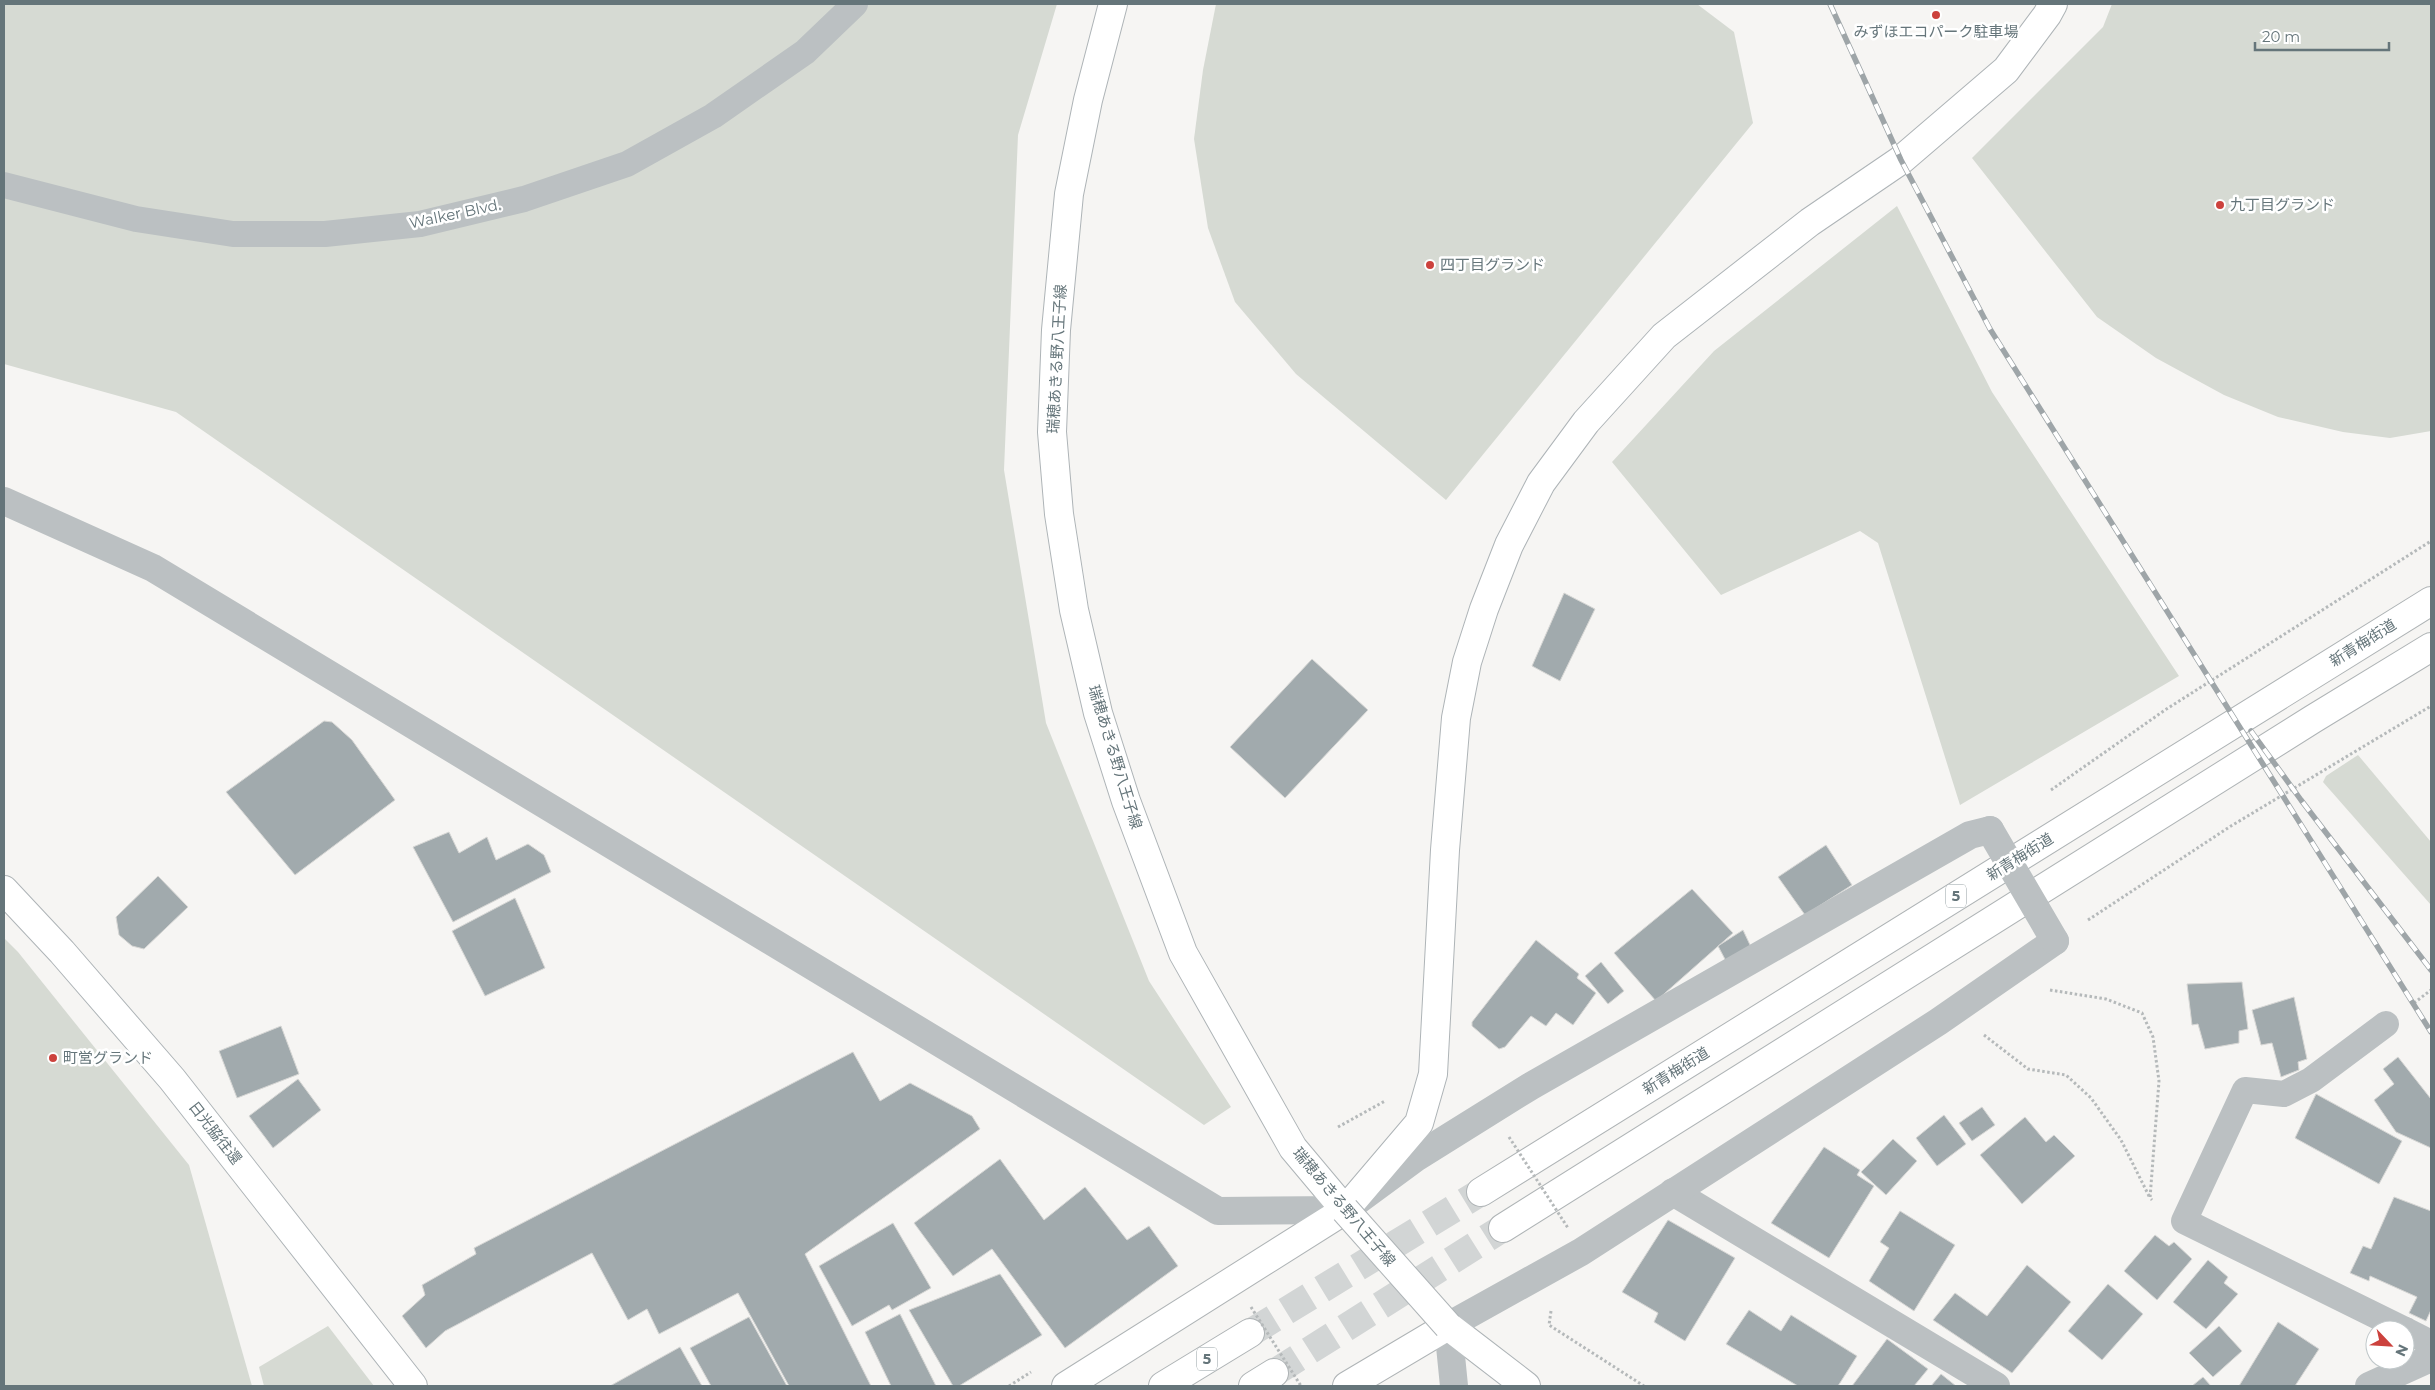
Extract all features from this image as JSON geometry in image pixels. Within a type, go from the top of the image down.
[{"type":"main road","name":"瑞穂あきる野八王子線","points":[[1113,4],[1088,100],[1070,194],[1056,330],[1052,432],[1060,514],[1074,610],[1098,713],[1126,801],[1183,953],[1293,1148],[1448,1326],[1526,1386]]},
{"type":"main road","points":[[1066,1386],[1345,1210],[1419,1123],[1433,1074],[1444,850],[1456,718],[1468,662],[1484,609],[1509,545],[1541,483],[1586,422],[1664,336],[1810,222],[1902,160],[2006,70],[2053,4]]},
{"type":"main road","name":"新青梅街道","points":[[1481,1192],[2431,601]]},
{"type":"main road","points":[[1503,1228],[2304,724],[2431,647]]},
{"type":"main road","name":"日光脇往還","points":[[4,890],[62,952],[172,1079],[413,1386]]},
{"type":"main road","name":"5","points":[[1163,1386],[1250,1320]]},
{"type":"main road","points":[[1347,1386],[1448,1326]]},
{"type":"street","points":[[4,501],[153,568],[1218,1211],[1345,1210],[1417,1157],[1531,1086],[1970,835],[1990,830],[2055,941],[1938,1022],[1581,1252],[1448,1326],[1454,1386]]},
{"type":"street","points":[[1673,1192],[1996,1386]]},
{"type":"street","points":[[2369,1386],[2431,1358]]},
{"type":"lane","name":"Walker Blvd.","points":[[4,185],[136,219],[233,234],[325,234],[420,224],[524,199],[627,164],[713,116],[805,52],[855,4]]},
{"type":"lane","points":[[2385,1320],[2184,1220],[2245,1090],[2284,1094],[2311,1080],[2386,1024]]},
{"type":"lane","points":[[2415,1335],[2431,1343]]},
{"type":"path","points":[[2048,792],[2165,710],[2431,540]]},
{"type":"path","points":[[2099,913],[2231,826],[2431,706]]},
{"type":"path","points":[[2012,971],[2026,985],[2106,999],[2142,1013],[2153,1037],[2159,1081],[2150,1198]]},
{"type":"path","points":[[1938,1022],[1977,1030],[2000,1045],[2028,1068],[2066,1075],[2091,1098],[2121,1140],[2150,1198],[2184,1220]]},
{"type":"path","points":[[1338,1127],[1390,1099]]},
{"type":"path","points":[[1509,1136],[1568,1228]]},
{"type":"path","points":[[1551,1309],[1549,1325],[1644,1386]]},
{"type":"path","points":[[1250,1320],[1300,1386]]},
{"type":"shaded area","points":[[4,4],[1057,4],[1018,135],[1004,470],[1046,723],[1149,981],[1231,1107],[1204,1125],[176,412],[4,364]]},
{"type":"shaded area","name":"四丁目グランド","points":[[1216,4],[1697,4],[1734,32],[1753,123],[1446,500],[1296,374],[1235,302],[1208,228],[1194,139],[1203,70]]},
{"type":"shaded area","name":"九丁目グランド","points":[[2112,4],[2431,4],[2431,431],[2390,438],[2343,432],[2278,417],[2224,395],[2156,358],[2097,317],[1972,158],[2103,27]]},
{"type":"shaded area","points":[[1897,206],[1992,392],[2179,676],[1960,805],[1878,543],[1860,531],[1721,595],[1612,462],[1714,351]]},
{"type":"shaded area","points":[[2358,755],[2431,842],[2431,905],[2323,782],[2326,776]]},
{"type":"shaded area","name":"町営グランド","points":[[4,938],[18,952],[189,1165],[252,1386],[4,1386]]},
{"type":"shaded area","points":[[328,1326],[374,1386],[264,1386],[259,1367]]},
{"type":"building","points":[[1564,593],[1595,609],[1560,681],[1532,666]]},
{"type":"building","points":[[1312,659],[1368,710],[1285,798],[1230,747]]},
{"type":"building","points":[[324,721],[332,722],[352,740],[395,800],[295,875],[226,792]]},
{"type":"building","points":[[449,832],[459,853],[487,837],[496,860],[528,844],[544,855],[551,872],[453,922],[413,847]]},
{"type":"building","points":[[1826,845],[1852,885],[1805,915],[1778,877]]},
{"type":"building","points":[[158,876],[188,907],[144,949],[132,946],[119,935],[116,917]]},
{"type":"building","points":[[1692,889],[1733,933],[1656,1001],[1614,953]]},
{"type":"building","points":[[515,898],[545,968],[485,996],[452,931]]},
{"type":"building","points":[[1743,930],[1751,947],[1727,963],[1718,946]]},
{"type":"building","points":[[1536,940],[1579,974],[1577,978],[1596,993],[1573,1025],[1556,1013],[1546,1026],[1531,1016],[1505,1047],[1499,1049],[1472,1026],[1472,1022]]},
{"type":"building","points":[[1601,962],[1624,991],[1608,1004],[1585,976]]},
{"type":"building","points":[[2242,982],[2248,1029],[2239,1031],[2239,1043],[2205,1049],[2198,1024],[2192,1025],[2187,984]]},
{"type":"building","points":[[2294,997],[2307,1059],[2298,1062],[2299,1070],[2281,1077],[2272,1043],[2261,1045],[2252,1010]]},
{"type":"building","points":[[281,1026],[299,1074],[237,1098],[219,1051]]},
{"type":"building","points":[[853,1052],[880,1101],[910,1083],[972,1116],[980,1129],[805,1254],[871,1386],[789,1386],[738,1293],[659,1334],[647,1309],[628,1320],[592,1253],[445,1331],[426,1348],[402,1316],[425,1295],[422,1285],[476,1254],[474,1248]]},
{"type":"building","points":[[2398,1057],[2431,1099],[2431,1148],[2396,1132],[2374,1100],[2394,1084],[2383,1069]]},
{"type":"building","points":[[298,1079],[321,1110],[273,1148],[249,1116]]},
{"type":"building","points":[[2316,1094],[2402,1141],[2379,1184],[2295,1138]]},
{"type":"building","points":[[1982,1107],[1995,1125],[1972,1141],[1959,1123]]},
{"type":"building","points":[[1944,1115],[1966,1144],[1937,1166],[1916,1138]]},
{"type":"building","points":[[2025,1117],[2046,1142],[2054,1135],[2075,1156],[2022,1204],[1980,1155]]},
{"type":"building","points":[[1893,1139],[1917,1161],[1886,1195],[1861,1172]]},
{"type":"building","points":[[1824,1147],[1860,1170],[1857,1175],[1874,1186],[1829,1258],[1771,1223]]},
{"type":"building","points":[[1000,1159],[1044,1220],[1085,1187],[1127,1240],[1149,1226],[1178,1266],[1065,1348],[992,1249],[953,1276],[914,1223]]},
{"type":"building","points":[[2394,1197],[2431,1211],[2431,1310],[2426,1321],[2409,1313],[2417,1297],[2370,1276],[2369,1281],[2350,1273],[2363,1246],[2371,1249]]},
{"type":"building","points":[[1900,1211],[1955,1245],[1914,1311],[1869,1281],[1889,1248],[1880,1242]]},
{"type":"building","points":[[1668,1220],[1735,1258],[1685,1341],[1654,1322],[1658,1313],[1622,1292]]},
{"type":"building","points":[[893,1223],[931,1288],[892,1310],[889,1305],[852,1326],[819,1266]]},
{"type":"building","points":[[2155,1235],[2169,1246],[2174,1242],[2192,1259],[2157,1300],[2124,1271]]},
{"type":"building","points":[[2208,1260],[2228,1277],[2224,1283],[2238,1294],[2206,1329],[2173,1302]]},
{"type":"building","points":[[2027,1265],[2071,1302],[2012,1373],[1933,1320],[1955,1293],[1987,1316]]},
{"type":"building","points":[[1000,1274],[1042,1335],[959,1386],[953,1386],[909,1310]]},
{"type":"building","points":[[2108,1284],[2143,1314],[2102,1360],[2068,1331]]},
{"type":"building","points":[[1749,1310],[1781,1331],[1791,1315],[1857,1356],[1838,1386],[1798,1386],[1726,1344]]},
{"type":"building","points":[[900,1314],[936,1386],[891,1386],[865,1332]]},
{"type":"building","points":[[749,1317],[787,1386],[711,1386],[690,1348]]},
{"type":"building","points":[[2278,1322],[2319,1349],[2295,1386],[2239,1386]]},
{"type":"building","points":[[2219,1326],[2242,1351],[2213,1377],[2189,1353]]},
{"type":"building","points":[[1887,1339],[1928,1369],[1914,1386],[1852,1386]]},
{"type":"building","points":[[680,1347],[702,1386],[610,1386]]},
{"type":"building","points":[[1941,1374],[1956,1386],[1931,1386]]},
{"type":"building","points":[[2203,1377],[2211,1386],[2192,1386]]},
{"type":"tunnel","points":[[1250,1333],[1481,1192]]},
{"type":"tunnel","points":[[1274,1373],[1503,1228]]},
{"type":"railway","points":[[1830,4],[1901,160],[1990,329],[2431,1032]]},
{"type":"railway","points":[[2251,731],[2301,800],[2431,970]]},
{"type":"place","name":"みずほエコパーク駐車場","points":[[1936,15]]},
{"type":"place","name":"九丁目グランド","points":[[2220,205]]},
{"type":"place","name":"四丁目グランド","points":[[1430,265]]},
{"type":"place","name":"町営グランド","points":[[53,1058]]}]
